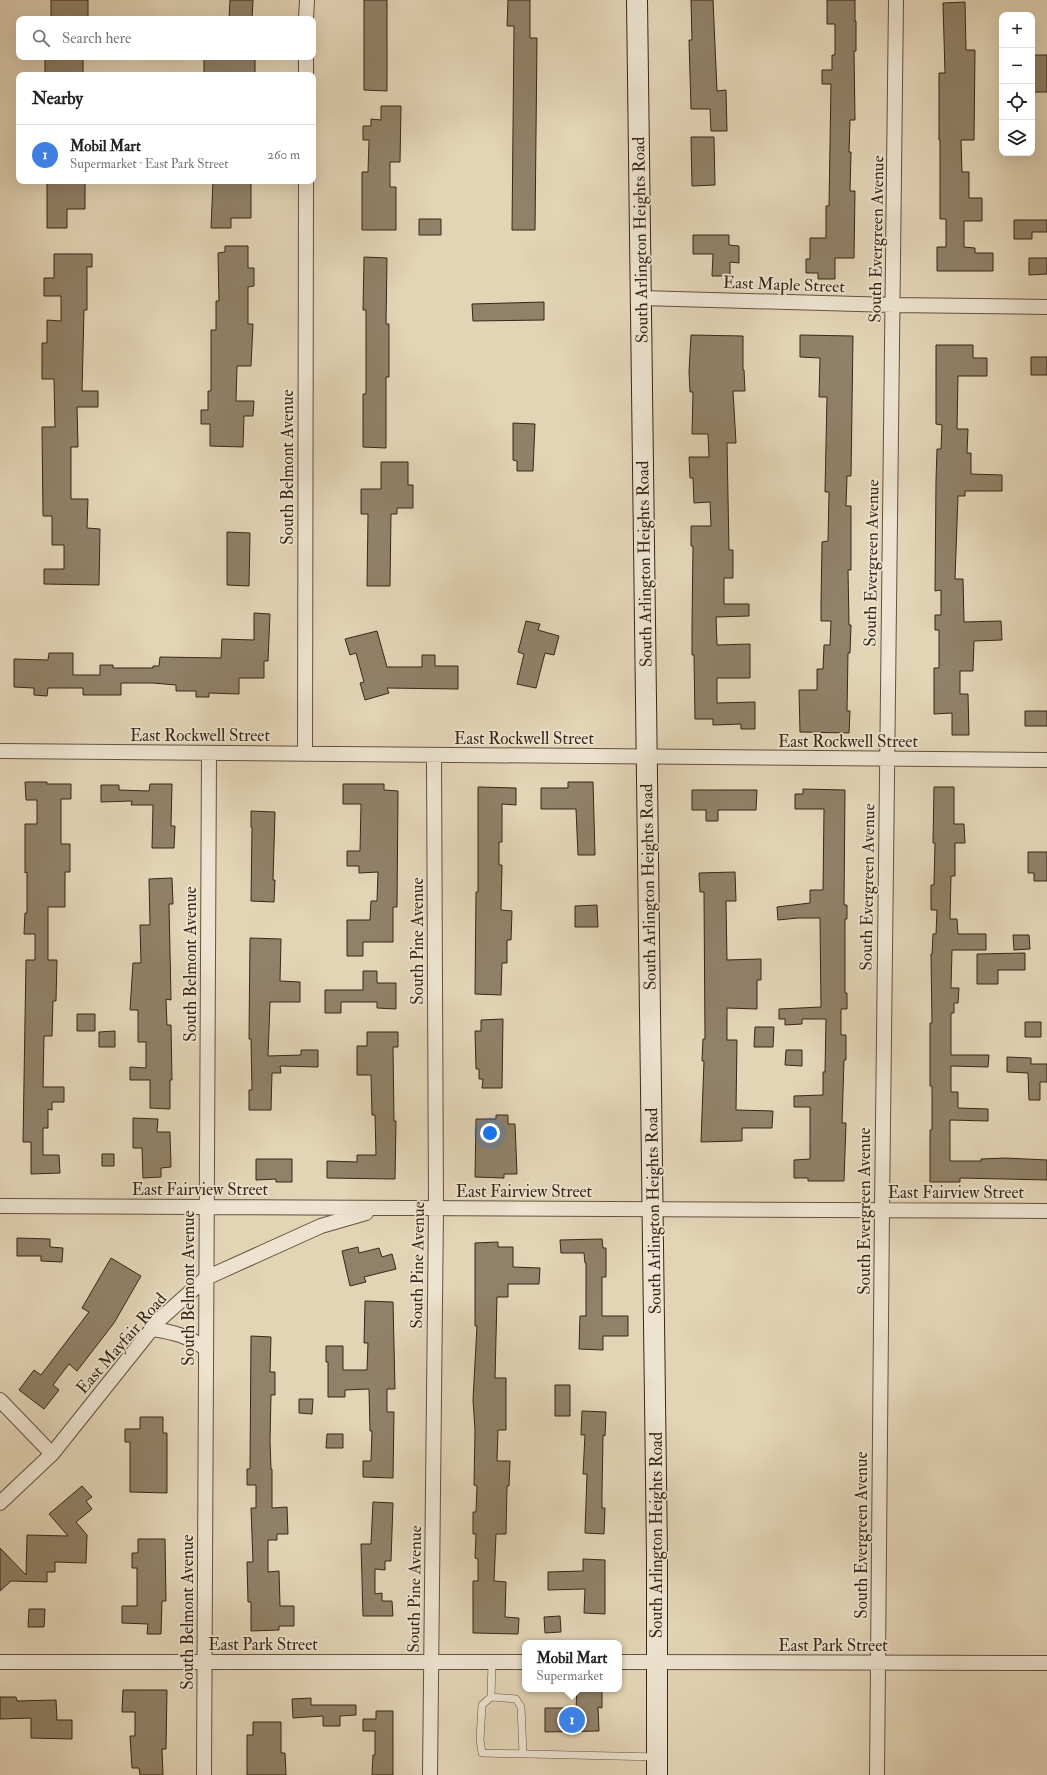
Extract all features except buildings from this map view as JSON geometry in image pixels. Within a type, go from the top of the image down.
[{"type":"main road","name":"South Arlington Heights Road","points":[[637,0],[657,1556],[657,1766]]},
{"type":"street","points":[[306,0],[306,16]]},
{"type":"street","name":"South Evergreen Avenue","points":[[877,1775],[886,759],[896,0]]},
{"type":"street","points":[[306,60],[306,72]]},
{"type":"street","name":"South Belmont Avenue","points":[[305,754],[306,184]]},
{"type":"street","name":"East Maple Street","points":[[641,298],[893,305],[1047,307]]},
{"type":"street","name":"East Rockwell Street","points":[[0,751],[1047,760]]},
{"type":"street","name":"South Belmont Avenue","points":[[204,1775],[209,753]]},
{"type":"street","name":"South Pine Avenue","points":[[430,1775],[436,1208],[434,755]]},
{"type":"street","name":"East Fairview Street","points":[[0,1206],[1047,1211]]},
{"type":"street","name":"East Mayfair Road","points":[[0,1503],[52,1454],[159,1320],[206,1278],[321,1226],[383,1208]]},
{"type":"street","points":[[152,1329],[178,1334],[192,1339],[206,1349]]},
{"type":"street","points":[[0,1400],[52,1454]]},
{"type":"street","name":"East Park Street","points":[[0,1662],[522,1662]]},
{"type":"street","name":"East Park Street","points":[[622,1662],[1047,1663]]},
{"type":"lane","points":[[492,1662],[491,1696],[482,1705],[480,1740],[482,1753],[523,1754],[657,1766]]},
{"type":"lane","points":[[491,1696],[516,1698],[522,1706],[523,1754]]},
{"type":"place","name":"Mobil Mart","points":[[572,1720]]}]
